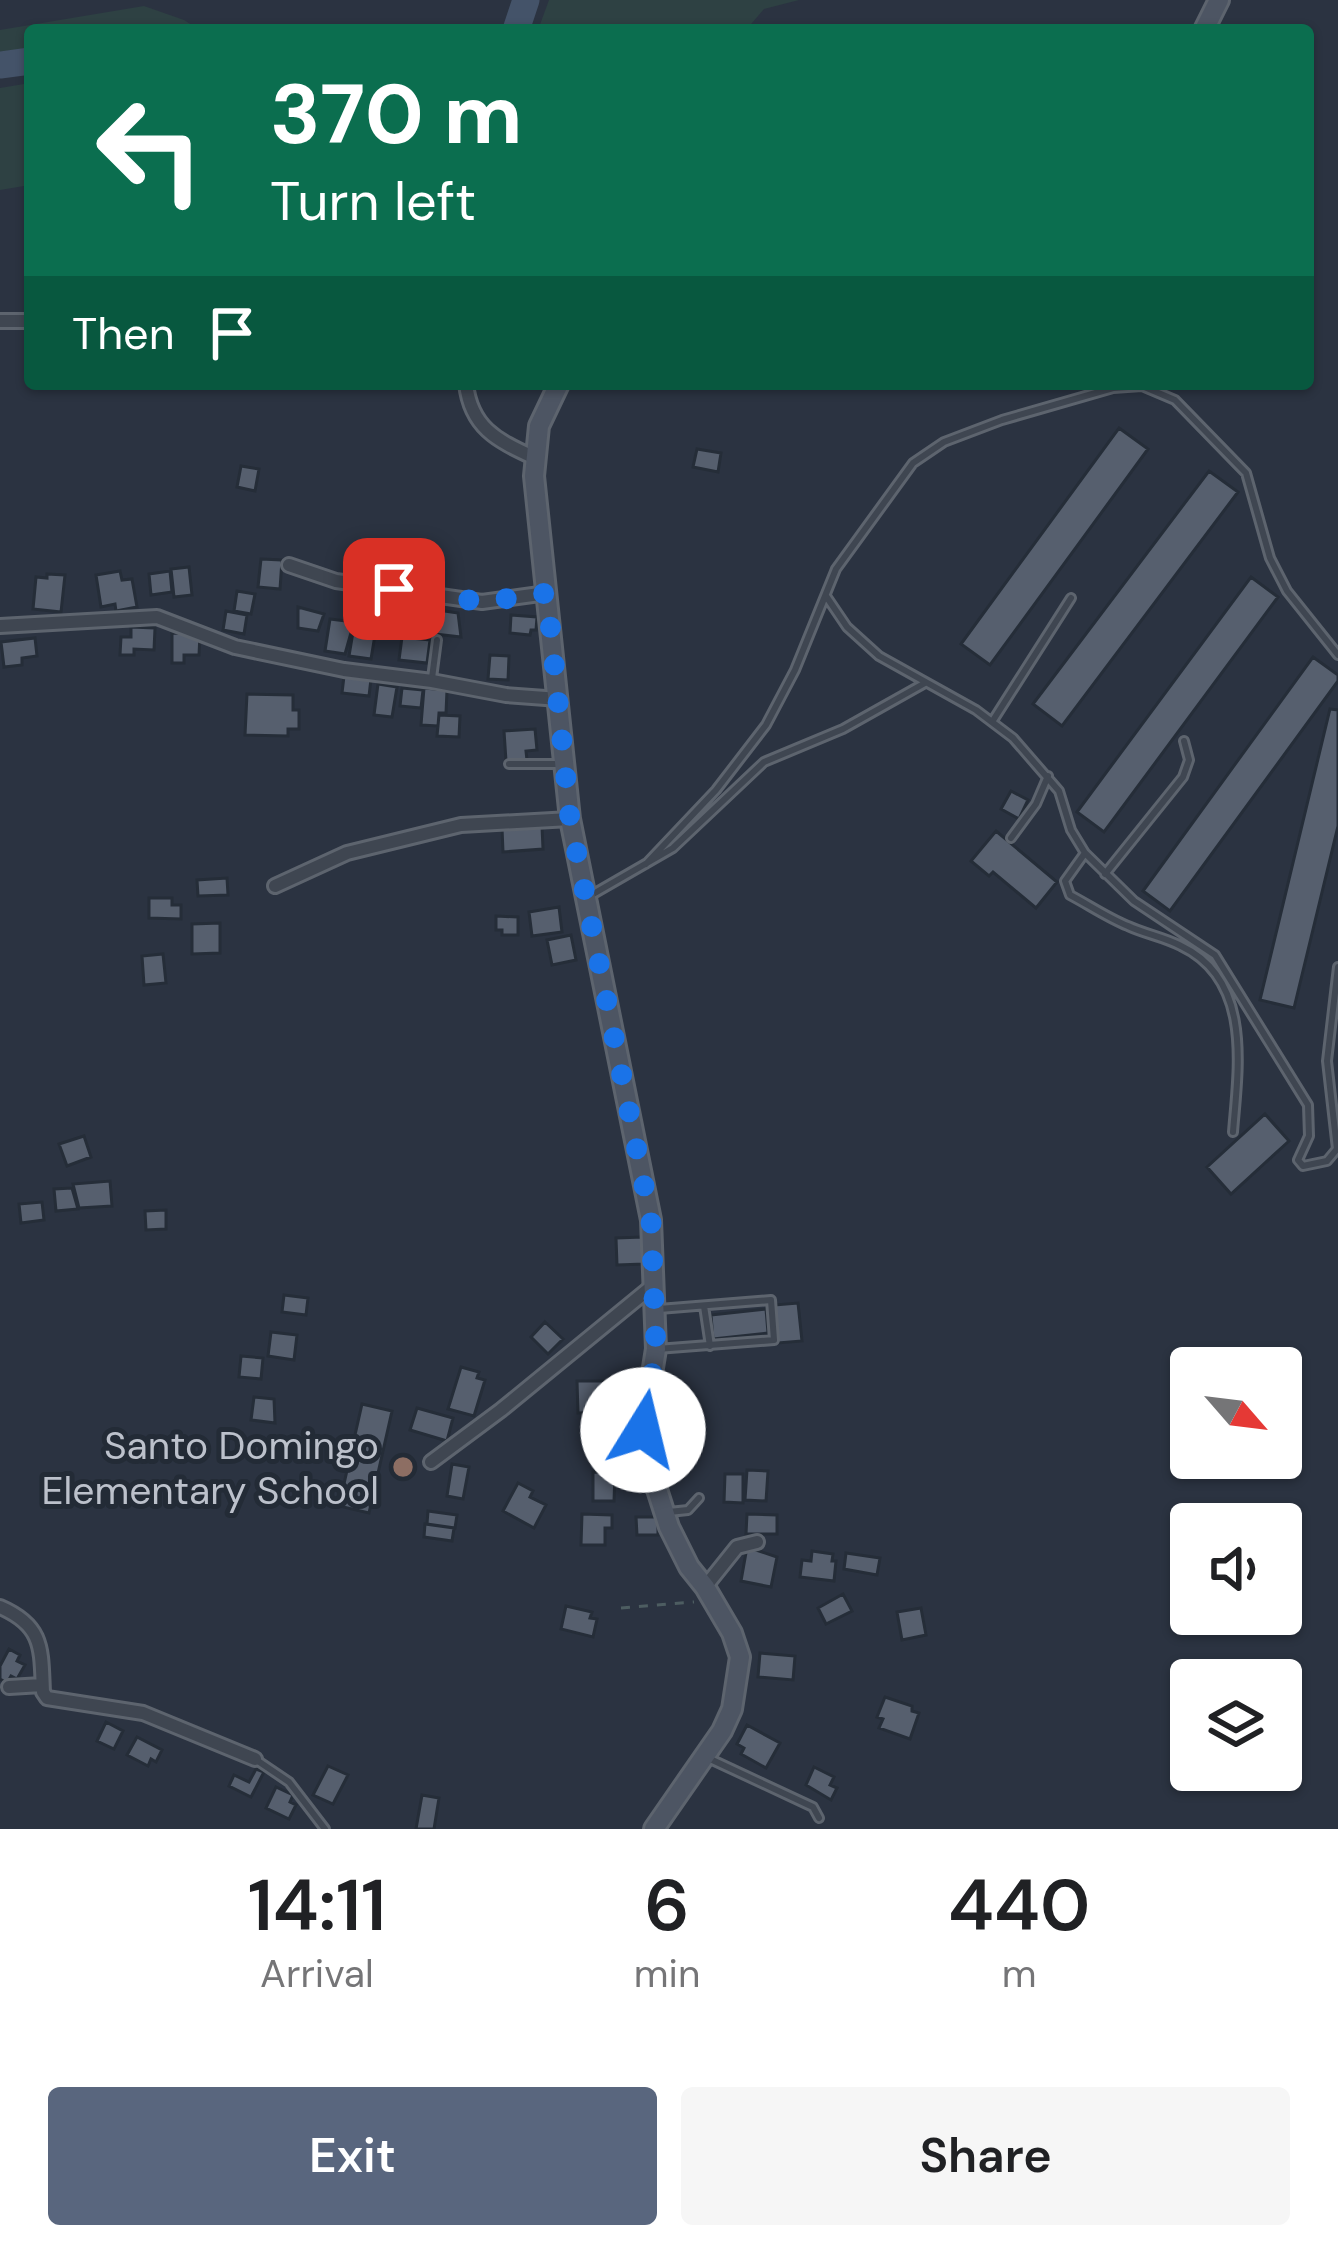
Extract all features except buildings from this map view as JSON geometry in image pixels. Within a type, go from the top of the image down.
[{"type":"street","points":[[467,390],[477,422],[533,457]]},
{"type":"street","points":[[556,390],[538,426],[533,457],[570,819],[651,1220],[656,1349],[643,1430],[646,1455],[688,1567],[709,1593],[740,1657],[733,1709],[654,1829]]},
{"type":"street","points":[[289,565],[336,581],[482,602],[547,593]]},
{"type":"street","points":[[0,626],[158,617],[235,646],[344,670],[559,699]]},
{"type":"street","points":[[275,886],[347,853],[461,825],[570,819]]},
{"type":"street","points":[[431,1462],[656,1283]]},
{"type":"street","points":[[709,1593],[737,1547],[757,1542]]},
{"type":"street","points":[[0,1607],[33,1627],[43,1692],[50,1699],[143,1713],[256,1760]]},
{"type":"street","points":[[9,1687],[42,1684]]},
{"type":"lane","points":[[646,864],[716,790],[766,725],[795,670],[836,568],[894,488],[927,452],[1002,420],[1106,390]]},
{"type":"lane","points":[[1151,390],[1175,400],[1246,473],[1270,559],[1287,590],[1338,655]]},
{"type":"lane","points":[[826,595],[847,627],[879,656],[992,722],[1059,791],[1071,830],[1085,854],[1134,901],[1215,956],[1308,1105],[1310,1136],[1298,1160],[1303,1166],[1327,1161],[1337,1149],[1327,1061],[1338,967]]},
{"type":"lane","points":[[992,722],[1071,598]]},
{"type":"lane","points":[[432,681],[437,640]]},
{"type":"lane","points":[[585,899],[673,848],[764,762],[843,729],[925,682]]},
{"type":"lane","points":[[1105,874],[1183,776],[1189,760],[1184,742]]},
{"type":"lane","points":[[509,764],[564,764]]},
{"type":"lane","points":[[1010,838],[1036,804],[1048,776]]},
{"type":"lane","points":[[1085,854],[1065,881],[1070,895],[1126,926],[1195,954],[1213,971],[1226,994],[1235,1016],[1239,1050],[1233,1132]]},
{"type":"lane","points":[[656,1310],[771,1300],[774,1340],[656,1349]]},
{"type":"lane","points":[[704,1306],[710,1346]]},
{"type":"lane","points":[[666,1512],[688,1510],[699,1498]]},
{"type":"lane","points":[[704,1756],[814,1807],[820,1818]]},
{"type":"lane","points":[[256,1760],[289,1781],[325,1829]]},
{"type":"path","points":[[621,1608],[709,1593]]},
{"type":"shaded area","points":[[549,0],[799,0],[764,9],[751,24],[540,24]]},
{"type":"shaded area","points":[[144,6],[190,24],[36,24]]},
{"type":"shaded area","points":[[24,26],[24,49],[0,52],[0,30]]},
{"type":"shaded area","points":[[24,84],[24,186],[0,190],[0,88]]},
{"type":"waterway","points":[[518,24],[526,0]]},
{"type":"waterway","points":[[0,65],[24,62]]},
{"type":"place","name":"Santo Domingo Elementary School","points":[[403,1467]]},
{"type":"route","points":[[394,589],[482,602],[547,593],[570,819],[651,1220],[656,1349],[643,1430]]}]
